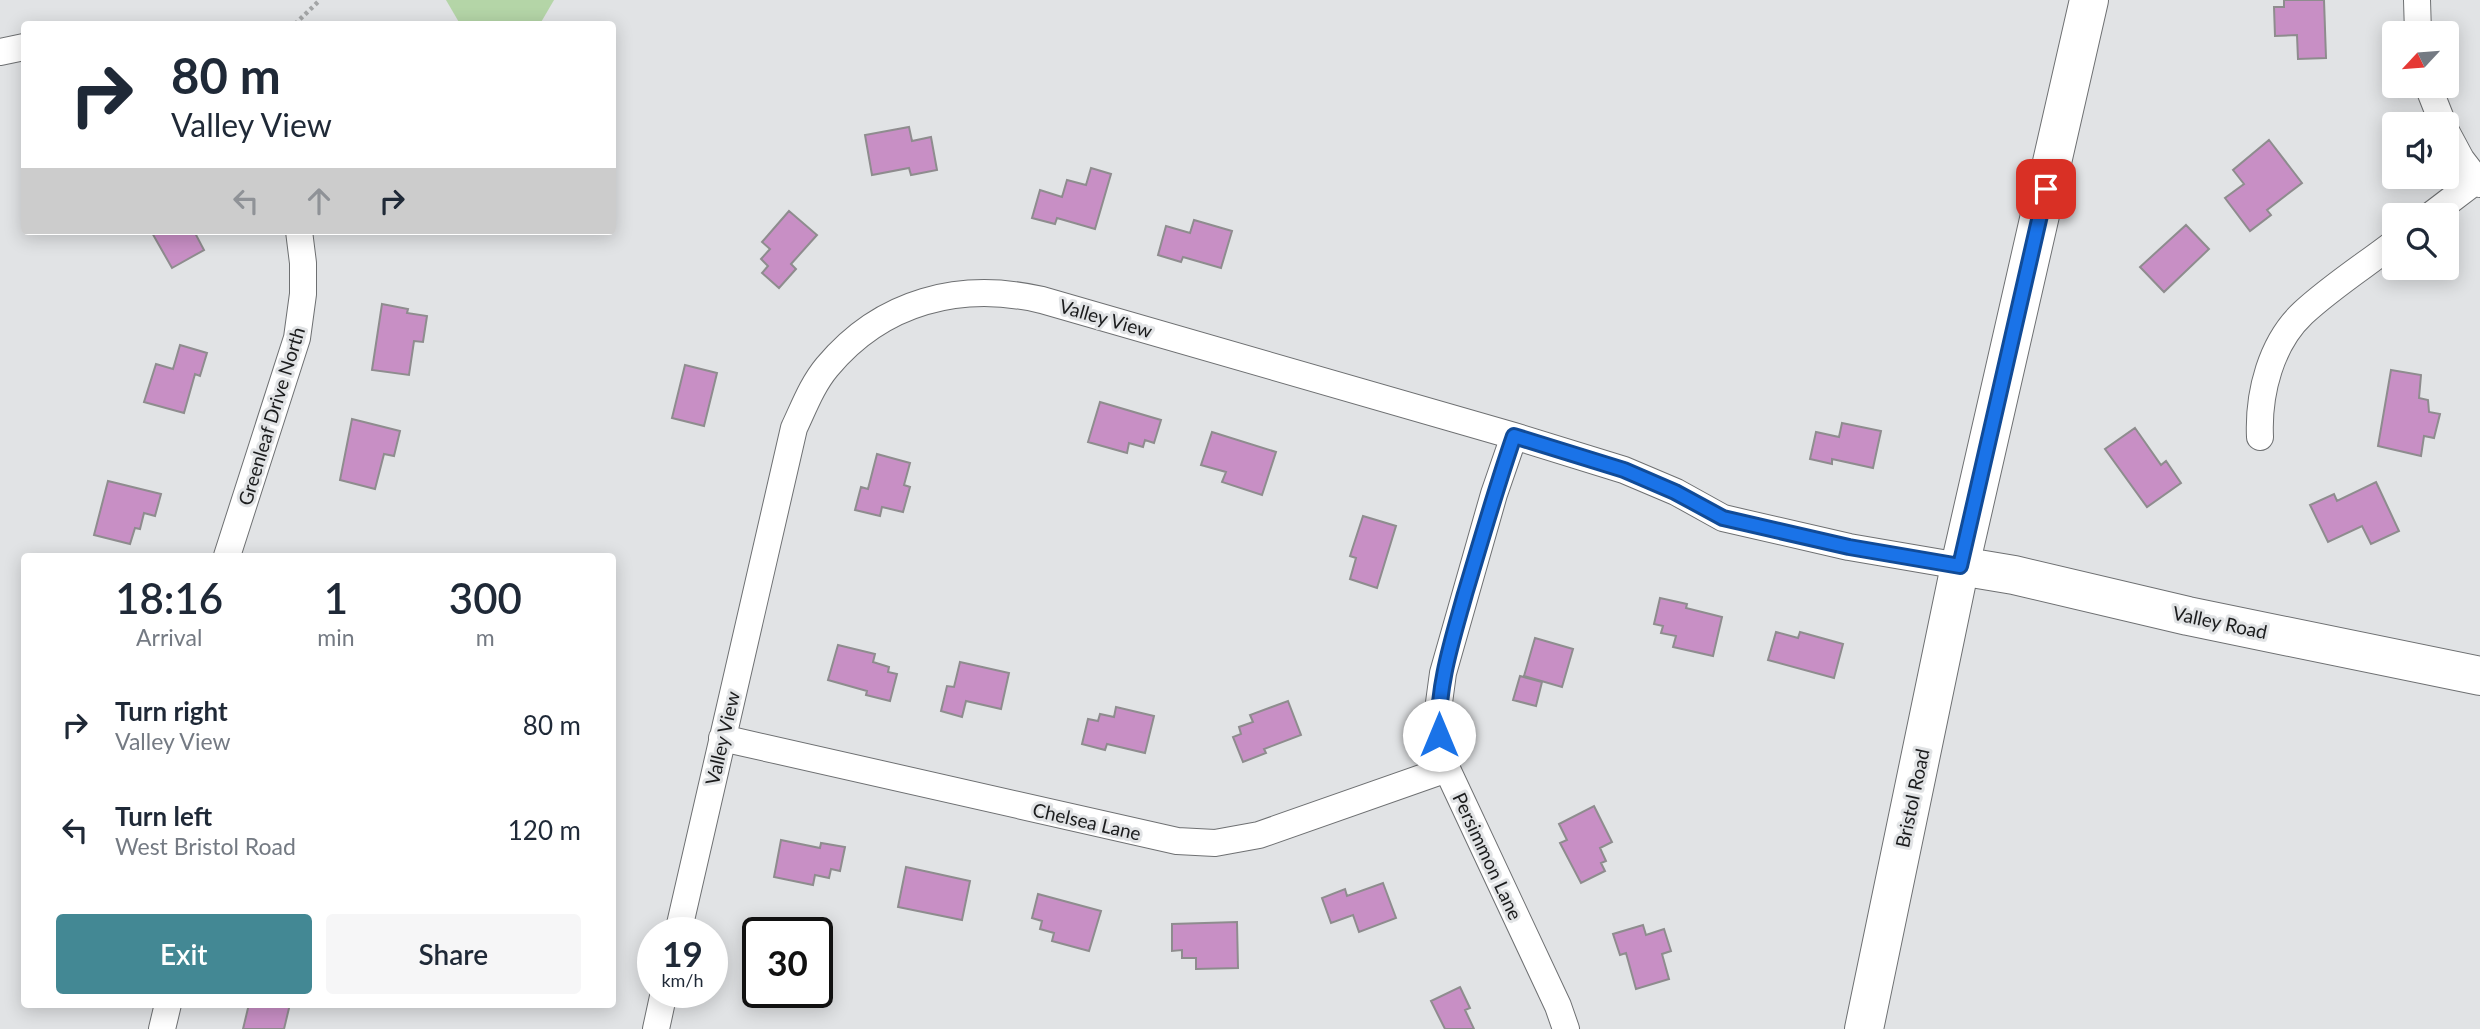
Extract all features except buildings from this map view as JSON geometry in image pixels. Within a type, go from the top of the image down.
[{"type":"main road","name":"Bristol Road","points":[[1864,1029],[1960,566],[2089,0]]},
{"type":"main road","name":"Valley Road","points":[[1960,566],[2014,575],[2188,616],[2480,676]]},
{"type":"street","points":[[2417,0],[2418,21]]},
{"type":"street","points":[[0,52],[21,48]]},
{"type":"street","points":[[2448,203],[2478,182],[2459,155]]},
{"type":"street","name":"Greenleaf Drive North","points":[[229,553],[297,338],[303,294],[300,235]]},
{"type":"street","points":[[2260,437],[2264,386],[2272,359],[2289,330],[2303,313],[2382,252]]},
{"type":"street","name":"Valley View","points":[[682,917],[794,428],[811,390],[827,367],[857,337],[892,314],[945,295],[972,292],[1014,293],[1624,470],[1675,492],[1723,518],[1849,547],[1960,566]]},
{"type":"street","name":"Persimmon Lane","points":[[1514,436],[1494,494],[1443,673],[1438,710],[1439,735],[1447,769],[1558,1006],[1566,1029]]},
{"type":"street","name":"Chelsea Lane","points":[[722,738],[1177,841],[1215,843],[1259,835],[1447,769]]},
{"type":"street","points":[[162,1029],[167,1008]]},
{"type":"street","points":[[656,1029],[661,1008]]},
{"type":"path","points":[[298,21],[320,0]]},
{"type":"green space","points":[[446,0],[554,0],[542,21],[458,21]]},
{"type":"route","points":[[1439,735],[1438,710],[1443,673],[1494,494],[1514,436],[1624,470],[1675,492],[1723,518],[1849,547],[1960,566],[2046,189]]}]
